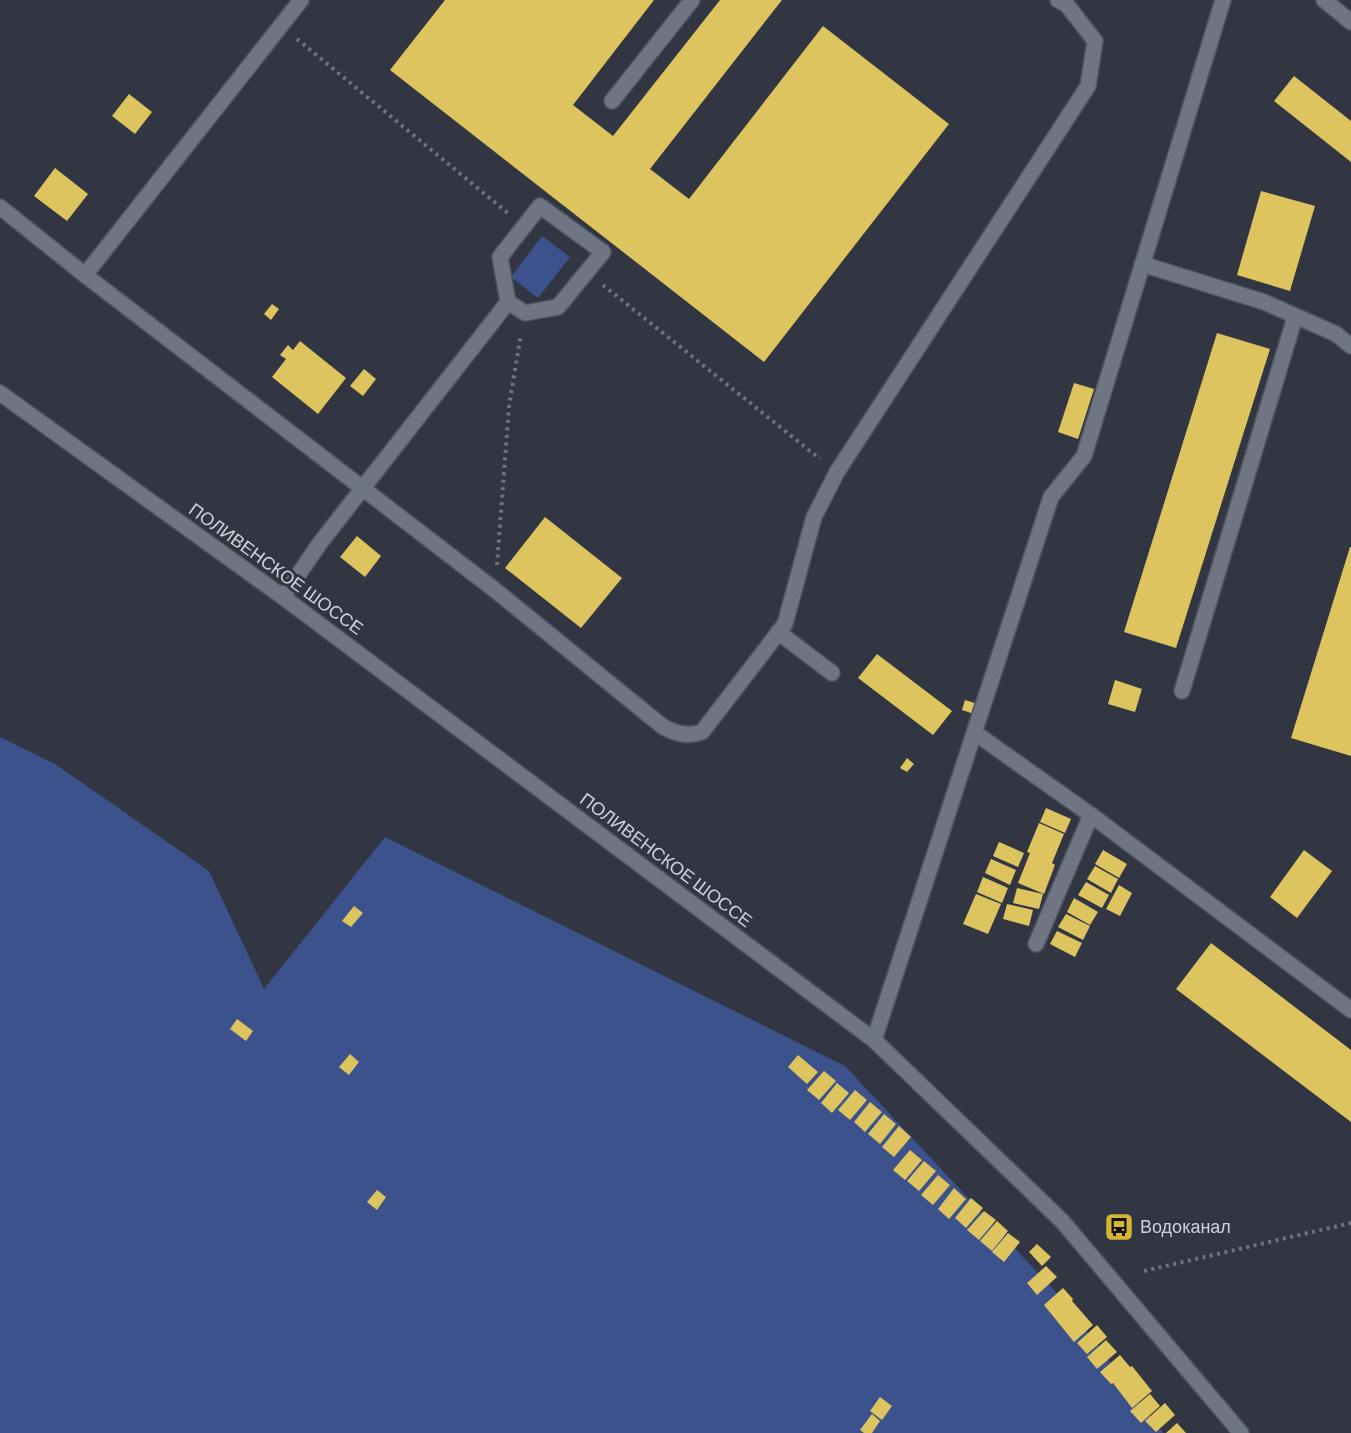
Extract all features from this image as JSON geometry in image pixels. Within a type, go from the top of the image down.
[{"type":"street","points":[[84,275],[301,0]]},
{"type":"street","points":[[612,100],[692,0]]},
{"type":"street","points":[[874,1040],[1051,497],[1084,456],[1224,0]]},
{"type":"street","points":[[1324,0],[1351,22]]},
{"type":"street","points":[[0,207],[84,275],[495,590],[662,726],[671,732],[694,735],[702,732],[784,624],[814,517],[837,472],[1088,86],[1095,41],[1065,2]]},
{"type":"street","points":[[540,206],[603,252],[558,307],[525,313],[508,302],[500,257],[523,225],[540,206]]},
{"type":"street","points":[[1142,264],[1264,302],[1336,334],[1351,346]]},
{"type":"street","points":[[283,597],[320,543],[508,302]]},
{"type":"street","points":[[1182,690],[1295,317]]},
{"type":"street","name":"ПОЛИВЕНСКОЕ ШОССЕ","points":[[0,393],[283,597],[874,1040],[1062,1221],[1241,1433]]},
{"type":"street","points":[[778,632],[832,673]]},
{"type":"street","points":[[975,733],[1091,815],[1351,1010]]},
{"type":"street","points":[[1036,944],[1091,815]]},
{"type":"path","points":[[281,26],[523,225]]},
{"type":"path","points":[[586,272],[837,472]]},
{"type":"path","points":[[495,590],[509,405],[525,313]]},
{"type":"path","points":[[1144,1270],[1351,1223]]},
{"type":"shaded area","points":[[542,236],[570,257],[538,298],[511,277]]},
{"type":"shaded area","points":[[0,737],[55,764],[209,871],[264,989],[385,837],[845,1066],[1066,1303],[1163,1433],[0,1433]]},
{"type":"building","points":[[445,0],[654,0],[573,105],[613,136],[720,0],[782,0],[650,169],[689,199],[823,26],[949,124],[764,362],[390,70]]},
{"type":"building","points":[[1294,76],[1351,121],[1351,162],[1274,101]]},
{"type":"building","points":[[129,94],[152,112],[135,134],[112,116]]},
{"type":"building","points":[[55,168],[88,194],[67,221],[34,196]]},
{"type":"building","points":[[1261,191],[1315,206],[1290,291],[1237,275]]},
{"type":"building","points":[[272,304],[279,309],[271,320],[264,314]]},
{"type":"building","points":[[1217,333],[1270,349],[1176,648],[1124,632]]},
{"type":"building","points":[[300,341],[346,378],[318,414],[272,377],[286,359],[280,355],[288,345],[293,350]]},
{"type":"building","points":[[364,369],[376,379],[363,396],[350,386]]},
{"type":"building","points":[[1074,383],[1094,389],[1078,439],[1058,432]]},
{"type":"building","points":[[545,517],[622,578],[581,628],[505,568]]},
{"type":"building","points":[[357,536],[381,556],[365,577],[340,557]]},
{"type":"building","points":[[1351,547],[1351,756],[1291,738]]},
{"type":"building","points":[[877,654],[952,711],[933,735],[858,678]]},
{"type":"building","points":[[1115,680],[1142,689],[1135,712],[1108,704]]},
{"type":"building","points":[[965,700],[978,704],[974,714],[962,710]]},
{"type":"building","points":[[907,758],[914,764],[907,772],[900,768]]},
{"type":"building","points":[[1046,808],[1071,819],[1065,833],[1040,822]]},
{"type":"building","points":[[1039,823],[1064,834],[1052,863],[1055,865],[1044,894],[1018,883]]},
{"type":"building","points":[[999,842],[1024,853],[1018,867],[993,856]]},
{"type":"building","points":[[1103,850],[1127,864],[1119,878],[1095,864]]},
{"type":"building","points":[[1304,850],[1332,871],[1297,918],[1270,897]]},
{"type":"building","points":[[991,859],[1016,870],[1010,885],[985,873]]},
{"type":"building","points":[[1095,866],[1118,879],[1111,893],[1087,879]]},
{"type":"building","points":[[983,877],[1008,888],[1002,903],[977,892]]},
{"type":"building","points":[[1086,882],[1109,895],[1102,908],[1078,895]]},
{"type":"building","points":[[1119,885],[1132,893],[1120,916],[1106,909]]},
{"type":"building","points":[[1017,888],[1043,894],[1039,909],[1013,903]]},
{"type":"building","points":[[976,894],[1001,904],[988,934],[963,924]]},
{"type":"building","points":[[1074,898],[1098,912],[1090,925],[1067,912]]},
{"type":"building","points":[[1007,904],[1033,910],[1029,926],[1003,919]]},
{"type":"building","points":[[354,906],[363,913],[351,927],[342,921]]},
{"type":"building","points":[[1066,914],[1090,926],[1083,940],[1058,927]]},
{"type":"building","points":[[1057,931],[1082,943],[1075,957],[1050,944]]},
{"type":"building","points":[[1211,943],[1351,1050],[1351,1122],[1176,989]]},
{"type":"building","points":[[237,1019],[253,1031],[246,1041],[230,1029]]},
{"type":"building","points":[[350,1054],[359,1062],[349,1075],[339,1067]]},
{"type":"building","points":[[798,1055],[818,1072],[807,1084],[788,1067]]},
{"type":"building","points":[[824,1071],[836,1081],[819,1100],[807,1090]]},
{"type":"building","points":[[837,1083],[849,1093],[832,1113],[821,1103]]},
{"type":"building","points":[[855,1090],[867,1100],[850,1120],[838,1110]]},
{"type":"building","points":[[870,1102],[882,1112],[865,1132],[854,1122]]},
{"type":"building","points":[[884,1114],[896,1124],[880,1144],[868,1134]]},
{"type":"building","points":[[899,1126],[911,1137],[894,1157],[882,1147]]},
{"type":"building","points":[[910,1150],[922,1160],[905,1180],[893,1170]]},
{"type":"building","points":[[924,1161],[936,1171],[919,1191],[907,1181]]},
{"type":"building","points":[[938,1175],[950,1185],[933,1205],[921,1195]]},
{"type":"building","points":[[954,1188],[966,1199],[949,1219],[938,1209]]},
{"type":"building","points":[[377,1190],[386,1197],[377,1210],[367,1202]]},
{"type":"building","points":[[971,1198],[983,1208],[966,1228],[955,1218]]},
{"type":"building","points":[[984,1211],[996,1220],[979,1240],[967,1230]]},
{"type":"building","points":[[997,1221],[1008,1231],[992,1251],[980,1241]]},
{"type":"building","points":[[1008,1233],[1020,1242],[1004,1262],[992,1252]]},
{"type":"building","points":[[1037,1244],[1051,1257],[1042,1266],[1029,1252]]},
{"type":"building","points":[[1046,1266],[1057,1277],[1037,1295],[1027,1283]]},
{"type":"building","points":[[1063,1288],[1093,1325],[1074,1342],[1044,1305]]},
{"type":"building","points":[[1097,1325],[1107,1337],[1087,1354],[1077,1343]]},
{"type":"building","points":[[1106,1340],[1117,1352],[1097,1369],[1087,1357]]},
{"type":"building","points":[[1120,1355],[1152,1391],[1132,1408],[1113,1383],[1111,1384],[1100,1372]]},
{"type":"building","points":[[1150,1394],[1160,1406],[1141,1423],[1130,1411]]},
{"type":"building","points":[[880,1397],[892,1406],[882,1420],[870,1411]]},
{"type":"building","points":[[1165,1403],[1175,1415],[1156,1432],[1145,1421]]},
{"type":"building","points":[[872,1414],[880,1421],[872,1433],[864,1433],[860,1430]]},
{"type":"building","points":[[1177,1423],[1186,1433],[1166,1433]]},
{"type":"place","name":"Водоканал","points":[[1119,1227]]}]
